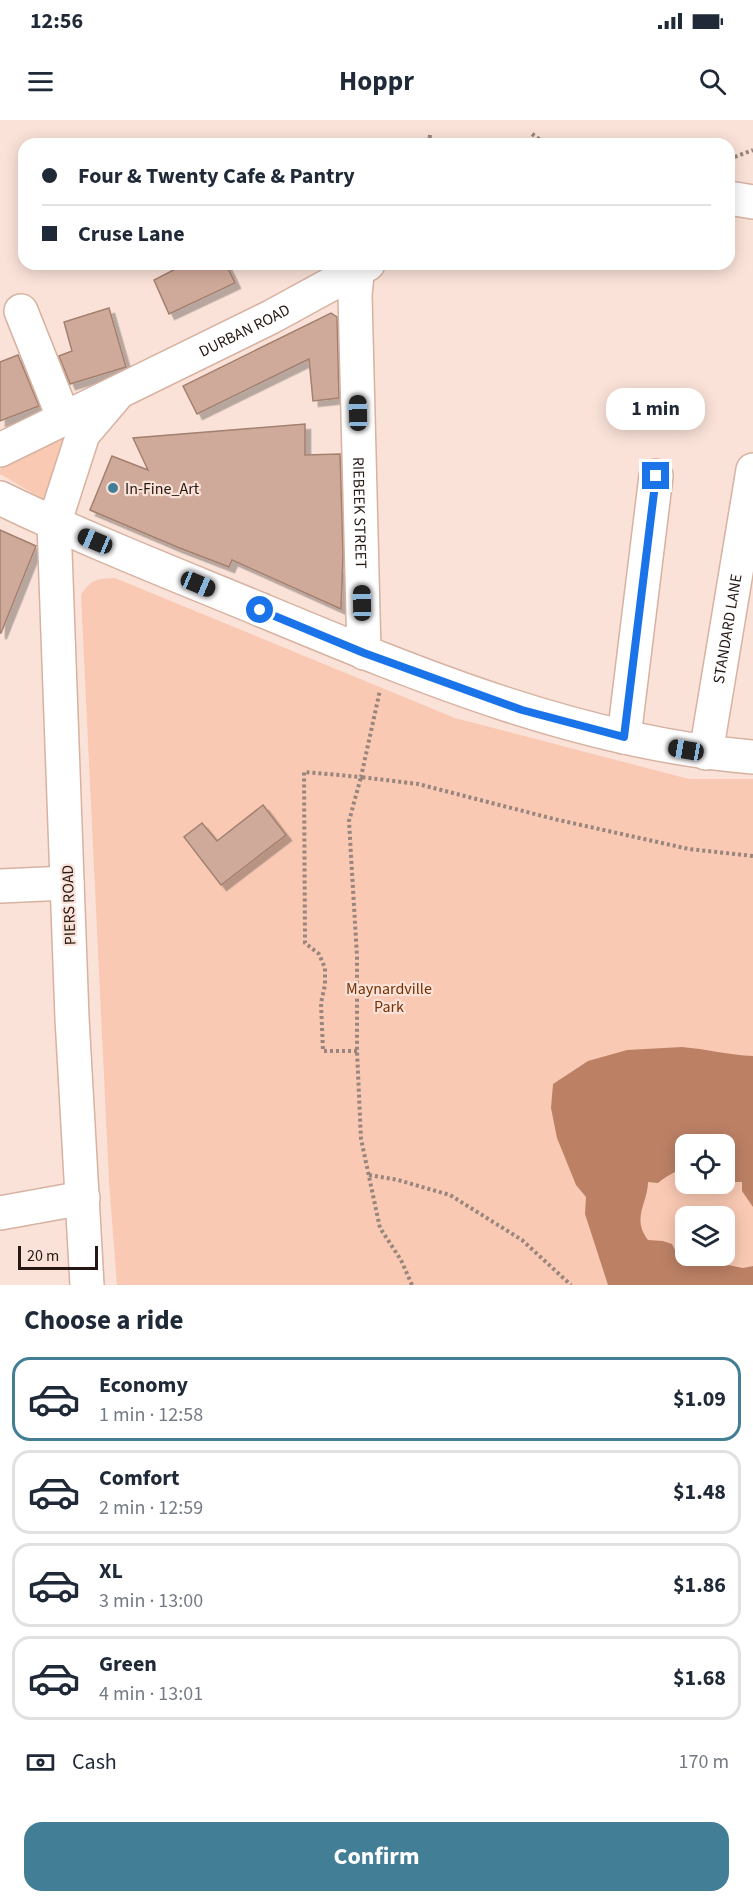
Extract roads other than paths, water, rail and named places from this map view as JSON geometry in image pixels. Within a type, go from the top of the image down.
[{"type":"street","points":[[735,199],[753,202]]},
{"type":"street","name":"DURBAN ROAD","points":[[0,450],[74,426],[117,394],[271,317],[354,270]]},
{"type":"street","name":"RIEBEEK STREET","points":[[361,270],[364,653]]},
{"type":"street","points":[[21,311],[74,426]]},
{"type":"street","name":"DURBAN ROAD","points":[[54,524],[74,426]]},
{"type":"street","name":"STANDARD LANE","points":[[706,753],[753,470]]},
{"type":"street","points":[[624,737],[656,476]]},
{"type":"street","points":[[0,498],[54,524],[364,653],[522,710],[624,737],[706,753],[753,757]]},
{"type":"street","name":"PIERS ROAD","points":[[54,524],[67,882],[87,1285]]},
{"type":"street","points":[[0,886],[67,882]]},
{"type":"street","points":[[0,1213],[83,1198]]},
{"type":"place","name":"In-Fine_Art","points":[[113,488]]},
{"type":"park label","name":"Maynardville Park","points":[[389,997]]}]
